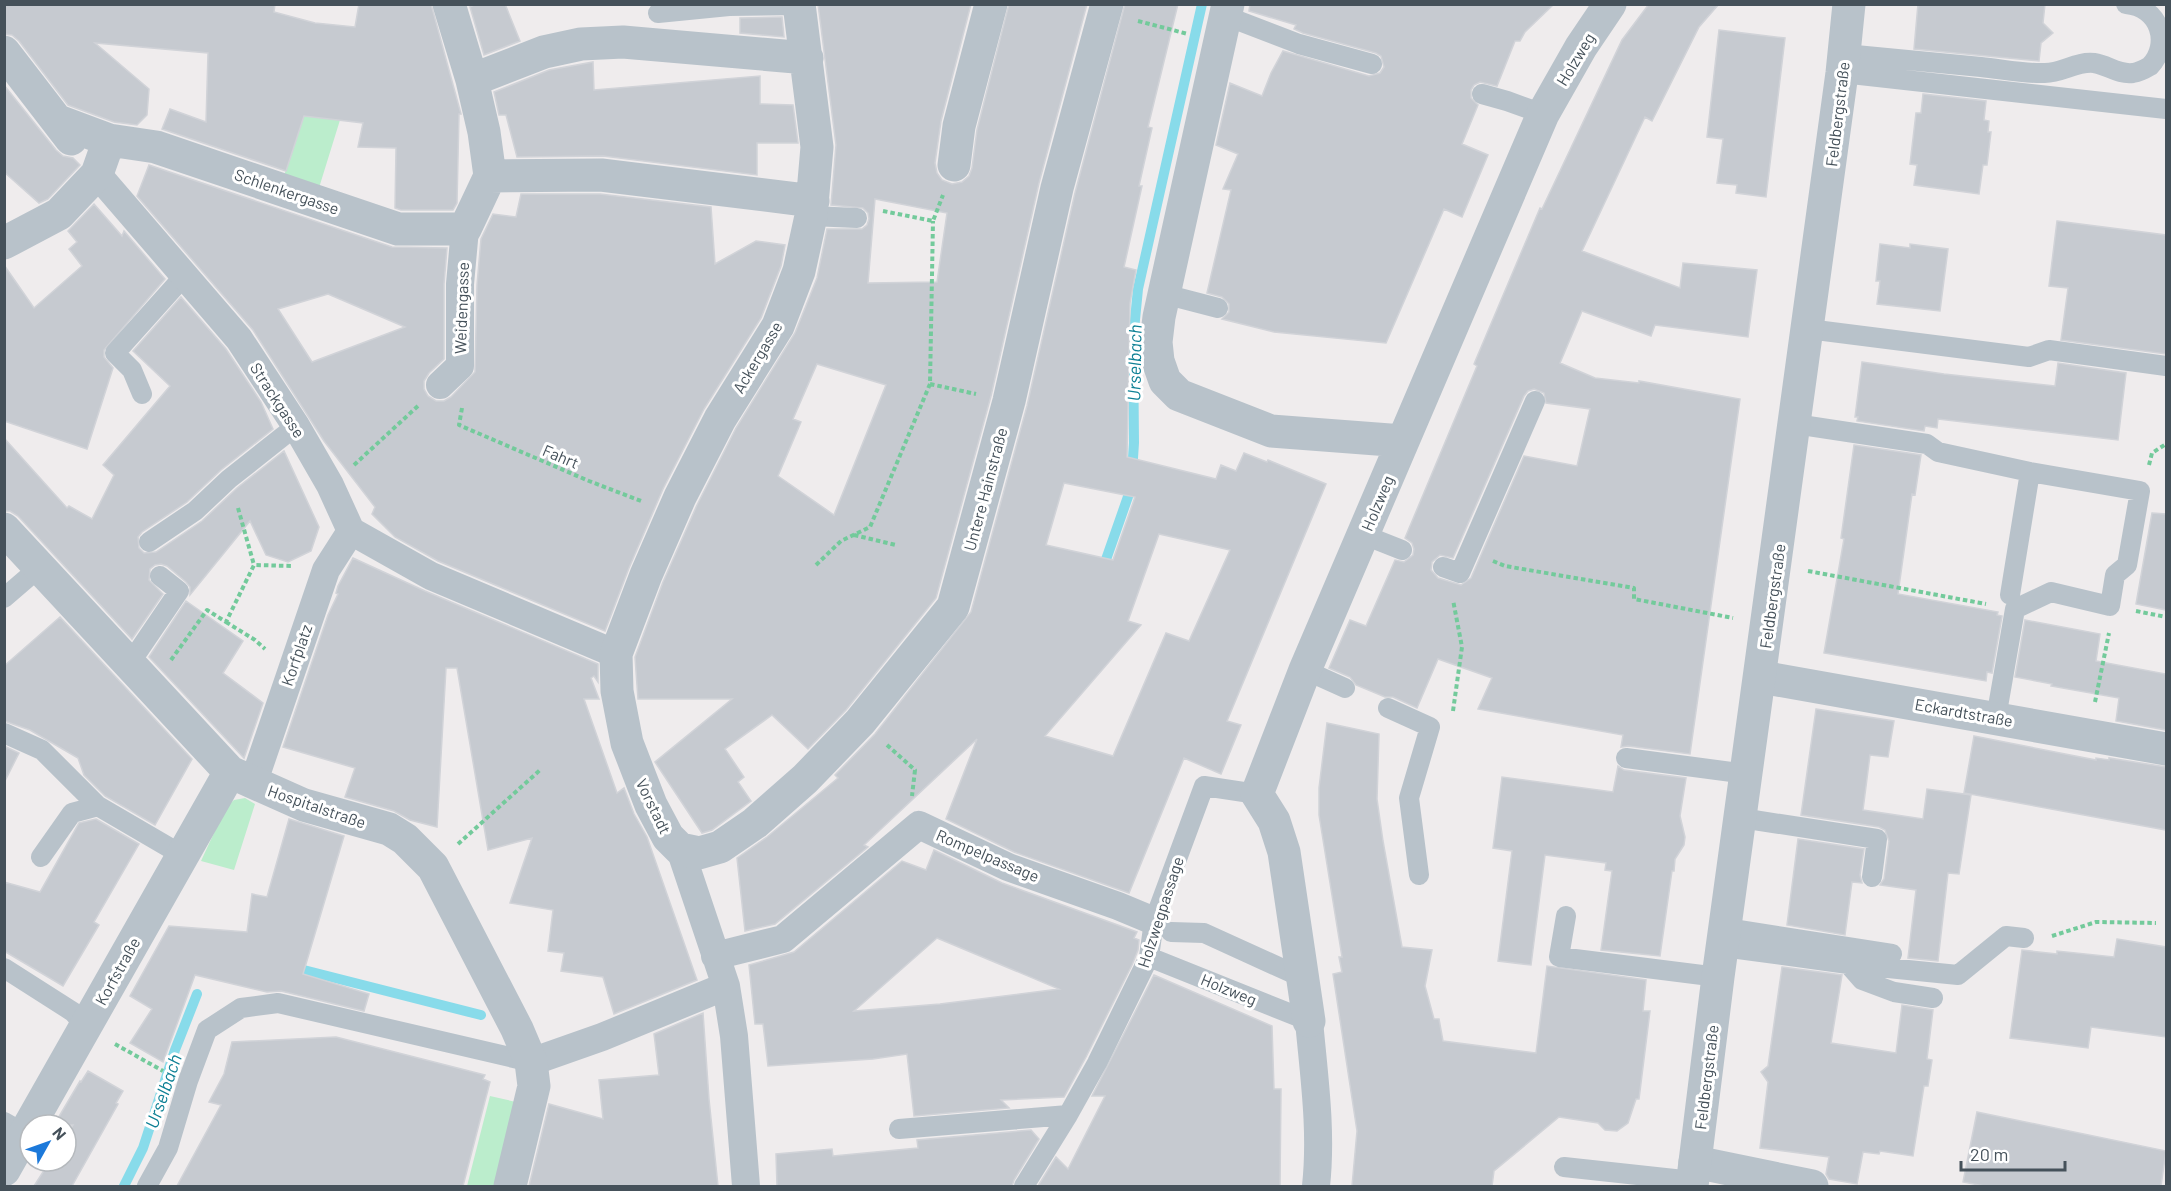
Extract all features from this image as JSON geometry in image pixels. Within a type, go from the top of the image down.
[{"type":"street","points":[[449,4],[472,80],[484,132],[490,176],[601,175],[812,208]]},
{"type":"street","points":[[954,165],[959,126],[992,4]]},
{"type":"street","name":"Holzweg","points":[[1257,794],[1305,670],[1543,114],[1581,47],[1610,4]]},
{"type":"street","name":"Feldbergstraße","points":[[1693,1176],[1808,329],[1849,4]]},
{"type":"street","name":"Ackergasse","points":[[616,654],[645,575],[673,512],[720,419],[778,326],[799,271],[812,208],[817,147],[799,5]]},
{"type":"street","name":"Untere Hainstraße","points":[[680,849],[699,853],[720,847],[755,823],[805,779],[860,722],[953,607],[1009,401],[1057,188],[1106,8]]},
{"type":"street","points":[[1227,10],[1164,294],[1156,342],[1158,361],[1165,381],[1179,395],[1271,431],[1403,441]]},
{"type":"street","points":[[472,80],[544,52],[581,44],[622,42],[807,58]]},
{"type":"street","name":"Strackgasse","points":[[4,52],[97,174],[239,339],[296,426],[330,485],[351,531]]},
{"type":"street","name":"Schlenkergasse","points":[[58,121],[109,140],[156,147],[398,229],[465,229]]},
{"type":"street","points":[[4,243],[59,214],[97,174],[109,140]]},
{"type":"street","name":"Weidengasse","points":[[440,386],[460,366],[460,284],[465,229],[490,176]]},
{"type":"street","name":"Hospitalstraße","points":[[4,529],[149,686],[241,778],[304,805],[389,829],[405,838],[433,867],[517,1029],[531,1062],[534,1086],[510,1186]]},
{"type":"street","points":[[351,531],[431,576],[616,654]]},
{"type":"street","name":"Korfplatz","points":[[241,778],[292,666],[326,570],[351,531]]},
{"type":"street","name":"Vorstadt","points":[[616,654],[617,691],[631,753],[651,805],[668,837],[680,849],[726,986],[734,1036],[746,1186]]},
{"type":"street","name":"Eckardtstraße","points":[[1761,677],[2166,749]]},
{"type":"street","name":"Korfstraße","points":[[4,1170],[15,1128],[86,1027],[182,855],[241,778]]},
{"type":"street","points":[[1257,794],[1274,820],[1284,852],[1303,978],[1318,1116],[1319,1153],[1316,1186]]},
{"type":"street","name":"Rompelpassage","points":[[715,956],[783,939],[919,825],[1008,867],[1118,906],[1162,926]]},
{"type":"street","points":[[531,1062],[602,1037],[726,986]]},
{"type":"street","points":[[1693,1176],[1812,1186]]},
{"type":"lane","points":[[1843,63],[2046,73],[2093,63],[2114,71],[2133,73],[2157,61],[2165,50],[2166,39],[2155,15],[2145,8],[2126,4]]},
{"type":"lane","points":[[658,13],[729,6],[799,5]]},
{"type":"lane","points":[[1227,10],[1299,44],[1372,64]]},
{"type":"lane","points":[[1843,63],[2166,109]]},
{"type":"lane","points":[[1482,94],[1507,100],[1543,114]]},
{"type":"lane","points":[[812,208],[856,219]]},
{"type":"lane","points":[[142,394],[132,370],[115,353],[185,275]]},
{"type":"lane","points":[[1164,294],[1218,308]]},
{"type":"lane","points":[[1808,329],[2029,357],[2049,350],[2166,366]]},
{"type":"lane","points":[[1451,570],[1471,550],[1535,401]]},
{"type":"lane","points":[[1795,424],[1927,444],[1938,452],[2030,472],[2140,491],[2127,565],[2115,575],[2110,606],[2051,592],[2013,602]]},
{"type":"lane","points":[[149,542],[195,511],[229,479],[296,426]]},
{"type":"lane","points":[[1996,718],[2030,472]]},
{"type":"lane","points":[[1364,535],[1402,550]]},
{"type":"lane","points":[[4,598],[39,567]]},
{"type":"lane","points":[[128,662],[139,650],[179,591],[160,576]]},
{"type":"lane","points":[[1305,670],[1345,688]]},
{"type":"lane","points":[[1388,708],[1430,727],[1409,798],[1419,875]]},
{"type":"lane","points":[[4,733],[42,750],[98,806],[182,855]]},
{"type":"lane","points":[[1626,758],[1747,774]]},
{"type":"lane","name":"Holzwegpassage","points":[[1024,1186],[1097,1063],[1149,957],[1162,926],[1203,786],[1257,794]]},
{"type":"lane","points":[[41,857],[72,813],[98,806]]},
{"type":"lane","points":[[1741,818],[1876,838],[1872,877]]},
{"type":"lane","points":[[1566,916],[1559,957],[1722,951],[1892,954]]},
{"type":"lane","points":[[1162,926],[1204,933],[1303,978]]},
{"type":"lane","points":[[1722,951],[1958,975],[2006,936],[2024,938]]},
{"type":"lane","name":"Holzweg","points":[[1149,957],[1309,1021]]},
{"type":"lane","points":[[1848,964],[1862,980],[1893,992],[1933,998]]},
{"type":"lane","points":[[4,968],[74,1012],[86,1027]]},
{"type":"lane","points":[[147,1186],[168,1148],[188,1081],[207,1030],[241,1008],[278,1003],[531,1062]]},
{"type":"lane","points":[[899,1129],[1068,1115]]},
{"type":"lane","points":[[1564,1167],[1693,1176]]},
{"type":"path","points":[[1106,8],[1193,35]]},
{"type":"path","points":[[816,565],[841,541],[870,527],[930,384],[933,221],[954,165]]},
{"type":"path","points":[[856,219],[882,211],[933,221]]},
{"type":"path","points":[[930,384],[1009,401]]},
{"type":"path","points":[[330,485],[440,386]]},
{"type":"path","name":"Fahrt","points":[[463,407],[459,425],[590,481],[673,512]]},
{"type":"path","points":[[226,622],[254,565],[229,479]]},
{"type":"path","points":[[854,535],[896,545]]},
{"type":"path","points":[[1471,550],[1504,566],[1634,588],[1634,599],[1735,619]]},
{"type":"path","points":[[254,565],[297,566],[326,570]]},
{"type":"path","points":[[1798,569],[2013,602]]},
{"type":"path","points":[[1430,727],[1451,723],[1462,647],[1452,595],[1451,570]]},
{"type":"path","points":[[149,686],[159,676],[207,610],[255,640],[274,657],[292,666]]},
{"type":"path","points":[[2089,735],[2110,628]]},
{"type":"path","points":[[860,722],[915,770],[911,808],[919,825]]},
{"type":"path","points":[[433,867],[540,770]]},
{"type":"path","points":[[2024,938],[2055,936],[2096,922],[2156,923]]},
{"type":"path","points":[[86,1027],[158,1069]]},
{"type":"green space","points":[[300,114],[340,120],[318,191],[283,179],[300,126]]},
{"type":"green space","points":[[245,798],[255,804],[234,870],[201,861],[226,807],[234,800]]},
{"type":"green space","points":[[490,1096],[516,1102],[494,1186],[467,1186]]},
{"type":"building","points":[[4,4],[275,4],[274,12],[315,23],[355,27],[359,4],[431,4],[461,114],[459,114],[457,203],[453,210],[395,208],[396,148],[358,147],[363,123],[304,116],[286,171],[162,129],[170,109],[206,122],[208,53],[95,43],[149,89],[147,115],[137,125],[114,122],[68,105],[19,41],[12,35],[4,34]]},
{"type":"building","points":[[476,4],[505,4],[520,41],[484,55],[470,7]]},
{"type":"building","points":[[818,4],[971,4],[941,121],[935,163],[937,173],[942,180],[952,184],[962,182],[969,176],[972,168],[977,130],[1009,4],[1087,4],[1039,183],[991,396],[936,598],[846,710],[808,749],[772,715],[725,749],[744,777],[738,782],[751,801],[712,830],[702,833],[655,762],[732,699],[638,699],[635,657],[663,582],[697,505],[736,428],[795,333],[817,278],[827,229],[862,229],[867,225],[868,213],[863,208],[831,205],[836,145]],"holes":[[[875,199],[947,213],[937,282],[868,283]],[[817,364],[886,385],[834,515],[778,476],[801,422],[793,419]]]},
{"type":"building","points":[[1125,4],[1178,4],[1148,127],[1152,128],[1124,267],[1136,270],[1130,303],[1127,457],[1216,479],[1221,465],[1236,471],[1244,453],[1267,462],[1268,460],[1326,484],[1227,721],[1241,725],[1221,774],[1184,758],[1129,893],[1014,852],[946,819],[977,739],[864,845],[868,847],[775,924],[745,931],[737,858],[767,837],[838,778],[835,775],[875,734],[971,612],[1027,406],[1075,193]],"holes":[[[1064,483],[1135,497],[1113,560],[1046,545]],[[1159,534],[1230,550],[1189,641],[1166,633],[1113,756],[1045,736],[1141,625],[1128,621]]]},
{"type":"building","points":[[1250,4],[1554,4],[1525,32],[1520,41],[1515,41],[1497,86],[1480,82],[1471,90],[1471,98],[1478,105],[1462,144],[1488,155],[1462,217],[1444,209],[1386,343],[1274,332],[1222,319],[1229,312],[1229,304],[1222,297],[1207,293],[1231,190],[1223,189],[1238,154],[1216,145],[1230,83],[1262,96],[1283,51],[1369,76],[1380,73],[1384,67],[1381,56],[1376,53],[1303,33],[1294,29],[1296,25],[1249,11]]},
{"type":"building","points":[[1649,4],[1719,4],[1699,27],[1652,121],[1645,117],[1582,251],[1680,288],[1683,263],[1757,270],[1748,337],[1655,325],[1651,336],[1582,311],[1560,363],[1595,378],[1639,383],[1639,381],[1740,399],[1690,754],[1621,747],[1623,735],[1478,709],[1492,678],[1438,659],[1417,708],[1393,697],[1385,697],[1356,685],[1350,677],[1329,668],[1350,620],[1366,626],[1395,560],[1404,562],[1413,555],[1412,543],[1405,538],[1477,366],[1474,364],[1540,208],[1542,209],[1622,40]],"holes":[[[1534,389],[1544,393],[1546,403],[1590,409],[1577,466],[1524,456],[1471,578],[1461,585],[1438,578],[1431,570],[1432,562],[1440,555],[1453,558],[1524,396],[1528,391]]]},
{"type":"building","points":[[1918,4],[2045,4],[2043,23],[2053,33],[2041,43],[2039,61],[1914,49]]},
{"type":"building","points":[[782,17],[784,37],[740,33],[740,18]]},
{"type":"building","points":[[1719,30],[1785,38],[1766,197],[1736,193],[1737,185],[1717,183],[1723,139],[1707,137]]},
{"type":"building","points":[[593,62],[594,90],[760,76],[760,104],[793,105],[798,143],[757,143],[757,175],[603,156],[517,157],[506,115],[499,115],[494,92],[549,70]]},
{"type":"building","points":[[4,85],[56,150],[63,156],[73,158],[80,165],[48,199],[39,203],[4,172]]},
{"type":"building","points":[[1923,94],[1986,101],[1984,120],[1989,121],[1988,132],[1991,132],[1987,165],[1983,165],[1979,194],[1914,185],[1917,165],[1910,164],[1916,113],[1921,113]]},
{"type":"building","points":[[149,165],[392,247],[447,248],[444,284],[444,359],[424,381],[424,389],[428,396],[436,401],[444,401],[451,397],[475,372],[477,285],[481,239],[493,214],[516,217],[521,194],[600,194],[711,207],[715,264],[756,241],[785,245],[781,266],[761,318],[704,409],[663,489],[605,631],[438,561],[395,537],[372,514],[375,507],[324,441],[253,330],[137,196]],"holes":[[[328,294],[405,327],[312,362],[278,309]]]},
{"type":"building","points":[[94,204],[122,236],[124,231],[165,279],[104,350],[104,357],[113,368],[87,449],[4,421],[4,265],[34,308],[82,266],[69,249],[77,242],[68,231]]},
{"type":"building","points":[[2057,221],[2166,235],[2166,354],[2061,340],[2068,288],[2049,286]]},
{"type":"building","points":[[1880,244],[1910,248],[1910,244],[1948,249],[1940,311],[1877,304],[1880,281],[1876,281]]},
{"type":"building","points":[[181,297],[226,349],[261,402],[273,429],[221,470],[187,502],[142,532],[138,537],[139,548],[144,553],[156,552],[202,521],[237,488],[284,451],[319,527],[311,551],[288,562],[266,555],[250,521],[190,595],[190,587],[186,582],[167,566],[155,565],[150,569],[149,580],[163,594],[132,639],[18,516],[10,511],[4,511],[4,438],[67,508],[69,506],[92,519],[114,475],[103,465],[170,386],[133,351]]},
{"type":"building","points":[[1862,362],[2055,386],[2058,363],[2126,373],[2118,440],[1938,419],[1937,428],[1925,426],[1924,431],[1857,421],[1858,417],[1855,417]]},
{"type":"building","points":[[1854,445],[1921,455],[1915,495],[1912,494],[1898,594],[1998,612],[1997,615],[2002,616],[1992,673],[1987,672],[1986,681],[1824,653],[1844,539],[1841,538]]},
{"type":"building","points":[[2152,513],[2166,514],[2166,610],[2136,604]]},
{"type":"building","points":[[353,558],[598,664],[598,682],[594,676],[591,678],[599,699],[584,699],[617,793],[624,788],[634,814],[647,837],[697,980],[614,1014],[603,977],[561,971],[564,953],[548,951],[553,910],[510,903],[532,838],[488,850],[457,668],[446,668],[437,827],[410,820],[394,811],[345,797],[355,768],[283,747],[328,615],[338,594],[336,593],[338,586]]},
{"type":"building","points":[[186,601],[243,641],[223,673],[263,703],[244,758],[149,657]]},
{"type":"building","points":[[60,617],[192,759],[155,825],[105,796],[84,775],[78,758],[30,730],[4,721],[4,666]]},
{"type":"building","points":[[2025,620],[2100,634],[2096,661],[2166,674],[2166,730],[2116,721],[2119,698],[2015,677]]},
{"type":"building","points":[[1816,709],[1894,721],[1888,757],[1870,755],[1863,810],[1923,819],[1927,789],[1971,795],[1959,874],[1948,873],[1938,961],[1908,958],[1916,890],[1880,885],[1884,879],[1889,841],[1885,830],[1879,827],[1801,815]]},
{"type":"building","points":[[1327,723],[1379,734],[1377,799],[1402,947],[1432,950],[1425,986],[1434,1019],[1439,1019],[1443,1041],[1536,1053],[1547,966],[1646,980],[1643,1011],[1650,1011],[1639,1099],[1636,1099],[1628,1123],[1617,1131],[1605,1130],[1598,1123],[1559,1117],[1494,1171],[1492,1186],[1352,1186],[1357,1131],[1333,974],[1342,972],[1339,957],[1342,957],[1319,815],[1319,788]]},
{"type":"building","points":[[1974,736],[2096,760],[2096,758],[2109,760],[2109,758],[2166,767],[2166,830],[1964,793]]},
{"type":"building","points":[[4,746],[19,753],[4,783]]},
{"type":"building","points":[[1618,766],[1624,770],[1686,778],[1680,816],[1685,837],[1684,845],[1675,859],[1674,871],[1672,871],[1660,956],[1601,950],[1612,871],[1605,870],[1606,863],[1545,855],[1531,965],[1498,961],[1512,851],[1493,848],[1502,777],[1613,792]]},
{"type":"building","points":[[96,819],[139,844],[94,922],[99,925],[63,986],[4,951],[4,882],[40,892],[79,823]]},
{"type":"building","points":[[289,819],[344,836],[303,974],[369,994],[364,1011],[281,991],[267,992],[195,975],[163,1062],[130,1043],[152,1009],[130,996],[169,926],[247,932],[252,894],[267,897]]},
{"type":"building","points":[[1798,839],[1864,849],[1860,875],[1862,883],[1852,882],[1845,935],[1787,925]]},
{"type":"building","points":[[934,850],[1002,883],[1137,932],[1134,938],[1139,940],[1138,950],[1132,965],[1064,1097],[1001,1100],[1009,1108],[914,1116],[907,1054],[873,1059],[768,1066],[763,1024],[755,1024],[749,965],[794,952],[902,861],[926,870]],"holes":[[[937,938],[1059,989],[940,1004],[854,1011]]]},
{"type":"building","points":[[2117,939],[2166,947],[2166,1037],[2091,1027],[2088,1048],[2010,1038],[2022,950],[2114,957]]},
{"type":"building","points":[[1782,967],[1842,975],[1831,1043],[1896,1053],[1902,1005],[1933,1010],[1927,1059],[1932,1060],[1928,1086],[1924,1086],[1913,1156],[1880,1151],[1879,1154],[1863,1152],[1857,1184],[1829,1179],[1826,1174],[1829,1157],[1760,1148],[1768,1082],[1761,1072],[1768,1066]]},
{"type":"building","points":[[1154,975],[1272,1026],[1274,1089],[1281,1089],[1280,1186],[1038,1186],[1056,1157],[1068,1169],[1105,1096],[1092,1096]]},
{"type":"building","points":[[703,1013],[718,1186],[529,1186],[549,1104],[603,1119],[599,1080],[659,1075],[654,1034]]},
{"type":"building","points":[[336,1037],[485,1075],[483,1079],[490,1082],[463,1186],[177,1186],[221,1105],[209,1102],[224,1074],[232,1042]]},
{"type":"building","points":[[88,1071],[123,1091],[72,1186],[34,1186],[42,1173],[78,1173],[78,1113],[61,1113]]},
{"type":"building","points":[[1977,1112],[2166,1151],[2161,1186],[1984,1186],[1963,1182]]},
{"type":"building","points":[[1031,1130],[1039,1139],[1012,1186],[777,1186],[776,1154],[832,1149],[833,1156],[918,1148],[917,1140]]},
{"type":"waterway","name":"Urselbach","points":[[1102,571],[1131,488],[1134,443],[1133,340],[1138,289],[1202,4]]},
{"type":"waterway","name":"Urselbach","points":[[292,967],[481,1015]]},
{"type":"waterway","name":"Urselbach","points":[[124,1186],[143,1148],[175,1050],[197,994]]}]
